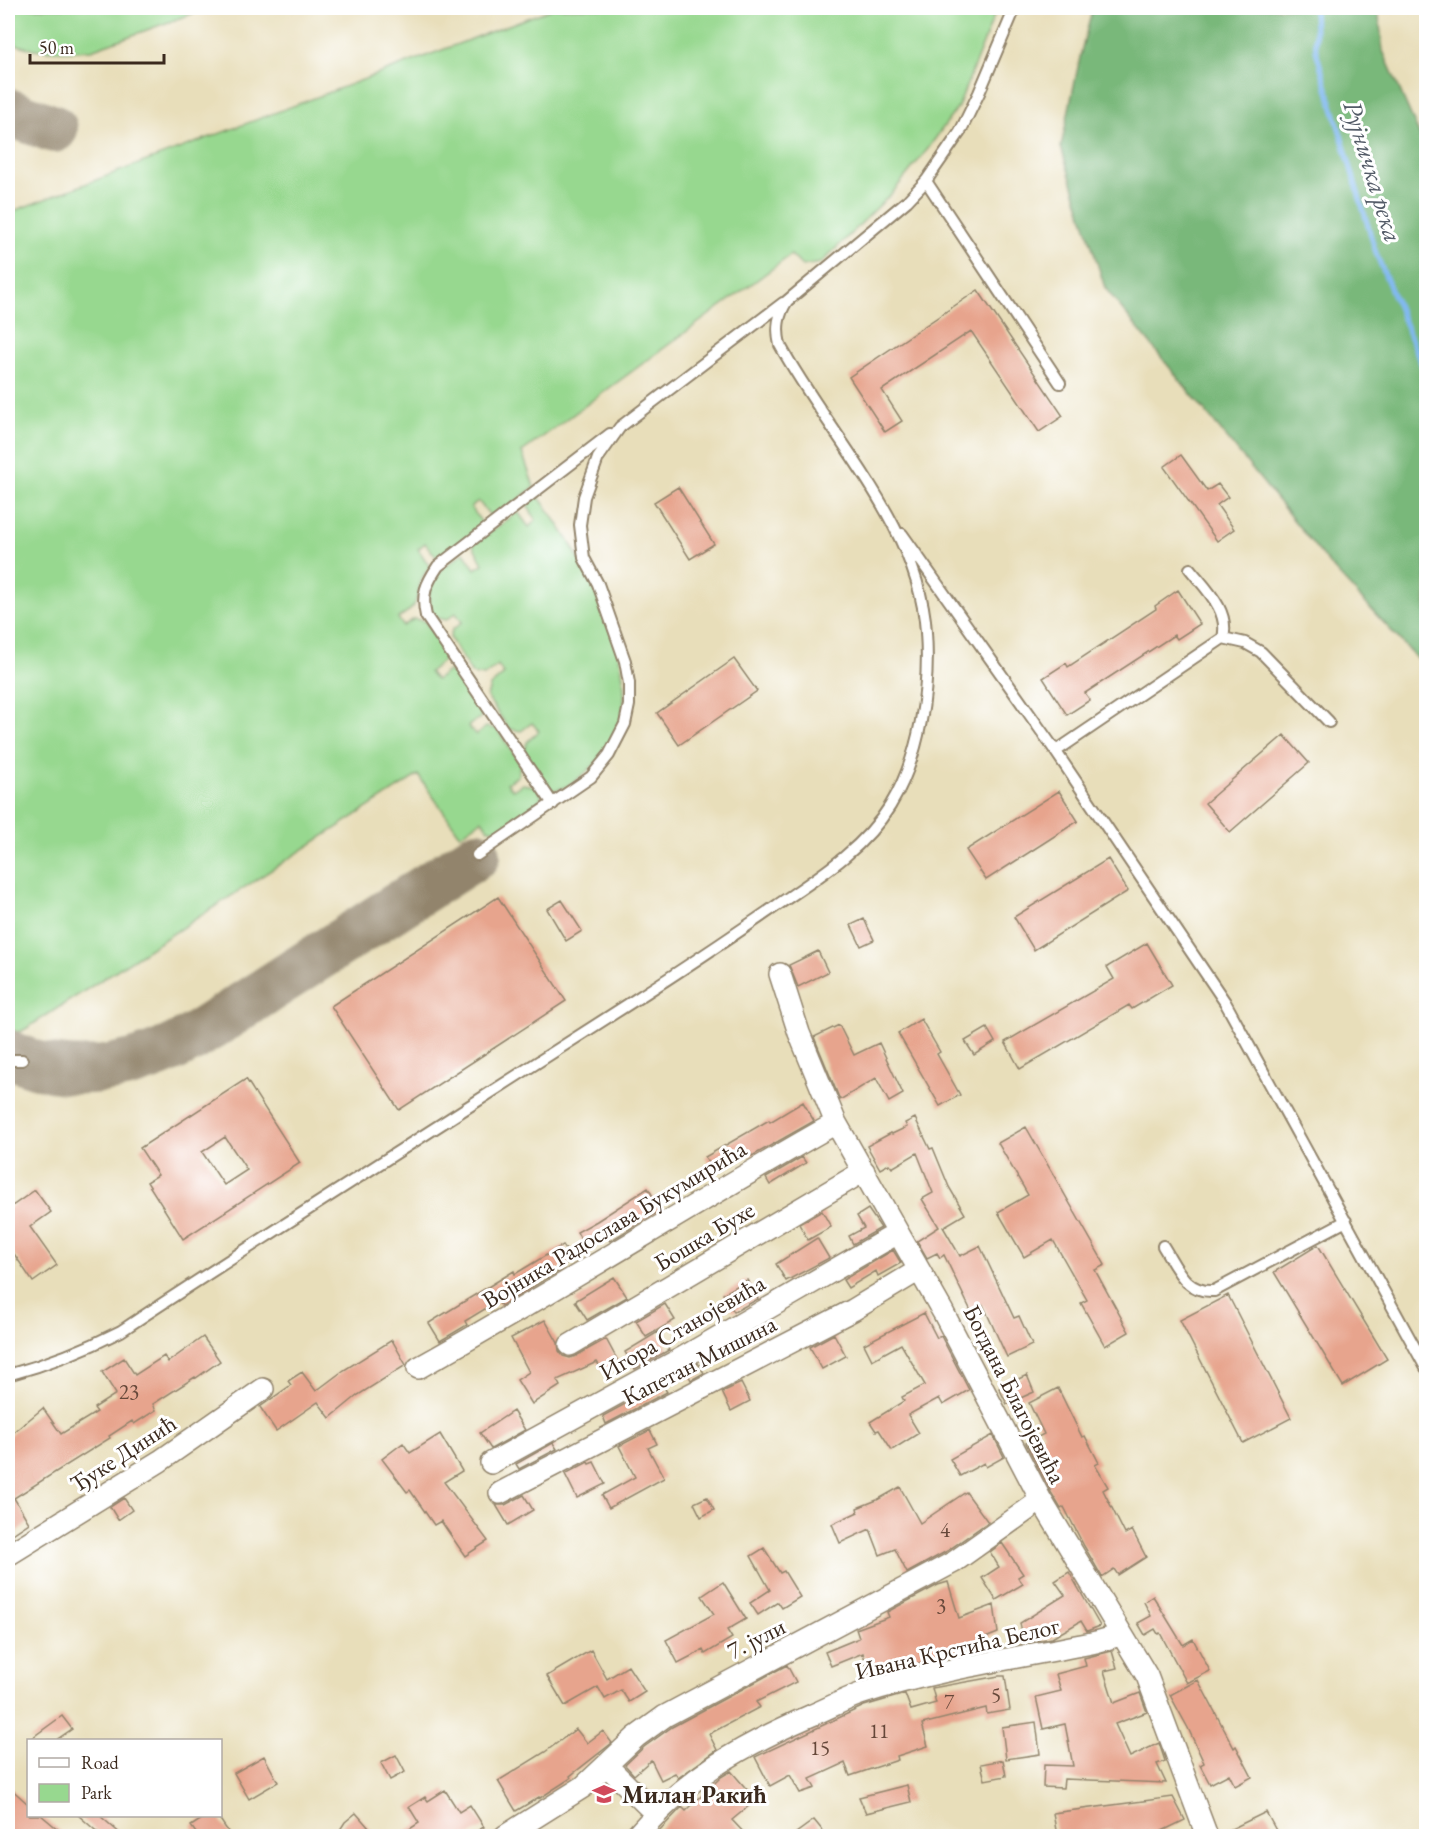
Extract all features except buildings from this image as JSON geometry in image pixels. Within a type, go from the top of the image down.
[{"type":"street","name":"Богдана Благојевића","points":[[780,974],[799,1033],[836,1123],[943,1312],[1041,1500],[1147,1676],[1208,1836]]},
{"type":"street","name":"Војника Радослава Букумирића","points":[[418,1368],[494,1326],[739,1177],[836,1123]]},
{"type":"street","name":"Бошка Бухе","points":[[570,1345],[864,1172]]},
{"type":"street","name":"Игора Станојевића","points":[[491,1463],[682,1358],[898,1233]]},
{"type":"street","name":"Капетан Мишина","points":[[500,1493],[853,1310],[919,1270]]},
{"type":"street","name":"Ђуке Динић","points":[[8,1555],[160,1461],[263,1389]]},
{"type":"street","name":"7. јули","points":[[506,1836],[568,1798],[608,1766],[636,1737],[665,1716],[954,1562],[1041,1500]]},
{"type":"street","name":"Ивана Крстића Белог","points":[[636,1836],[677,1794],[706,1771],[746,1746],[858,1695],[898,1683],[1121,1635]]},
{"type":"street","points":[[608,1766],[656,1814]]},
{"type":"lane","points":[[554,804],[426,616],[423,601],[424,590],[438,566],[787,301],[908,201],[926,181],[960,132],[1015,8]]},
{"type":"lane","points":[[926,181],[1060,383]]},
{"type":"lane","points":[[787,301],[781,310],[777,334],[780,345],[790,362],[885,510],[1056,751],[1225,1002],[1426,1368]]},
{"type":"lane","points":[[477,855],[591,777],[617,741],[625,724],[629,705],[629,683],[618,637],[598,584],[584,558],[580,525],[584,497],[598,458],[620,427]]},
{"type":"lane","points":[[8,1375],[88,1348],[121,1331],[709,953],[844,857],[889,807],[909,765],[920,723],[926,676],[926,631],[920,593],[908,558],[885,510]]},
{"type":"lane","points":[[1056,751],[1223,638],[1226,627],[1222,612],[1190,568]]},
{"type":"lane","points":[[1223,638],[1245,643],[1261,652],[1329,722]]},
{"type":"lane","points":[[8,1060],[22,1060]]},
{"type":"lane","points":[[1163,1246],[1185,1281],[1195,1289],[1204,1292],[1214,1291],[1346,1221]]},
{"type":"green space","points":[[8,8],[208,8],[91,50],[59,51],[38,50],[8,41]]},
{"type":"green space","points":[[554,8],[997,8],[958,107],[893,192],[821,263],[802,266],[791,255],[522,452],[534,487],[493,519],[478,501],[471,507],[484,526],[438,559],[425,543],[418,549],[430,567],[423,577],[413,607],[398,618],[403,626],[414,619],[425,621],[445,651],[443,661],[429,672],[436,680],[448,671],[460,675],[483,708],[480,718],[468,726],[476,735],[486,727],[497,729],[520,763],[518,776],[507,783],[513,790],[522,784],[536,786],[542,795],[534,810],[514,825],[488,829],[482,820],[460,835],[418,775],[27,1028],[20,1032],[8,1031],[8,213]]},
{"type":"green space","points":[[1093,8],[1378,8],[1383,51],[1426,150],[1426,668],[1330,565],[1105,288],[1061,147]]},
{"type":"green space","points":[[538,496],[581,562],[606,615],[621,666],[624,690],[620,722],[611,743],[599,761],[577,780],[566,787],[554,790],[548,789],[524,753],[527,742],[539,731],[532,723],[521,731],[509,729],[487,697],[490,686],[504,674],[498,665],[484,676],[472,674],[450,638],[452,630],[462,622],[456,613],[446,620],[434,617],[429,595],[434,579],[464,552],[475,569],[483,564],[473,545],[518,512],[529,527],[536,520],[527,505]]},
{"type":"waterway","name":"Рујничка река","points":[[1314,8],[1316,51],[1376,253],[1426,375]]},
{"type":"taxiway","points":[[8,112],[54,129]]},
{"type":"taxiway","points":[[8,1053],[31,1063],[79,1070],[103,1069],[149,1058],[194,1037],[477,855]]},
{"type":"place","name":"Милан Ракић","points":[[604,1794]]}]
